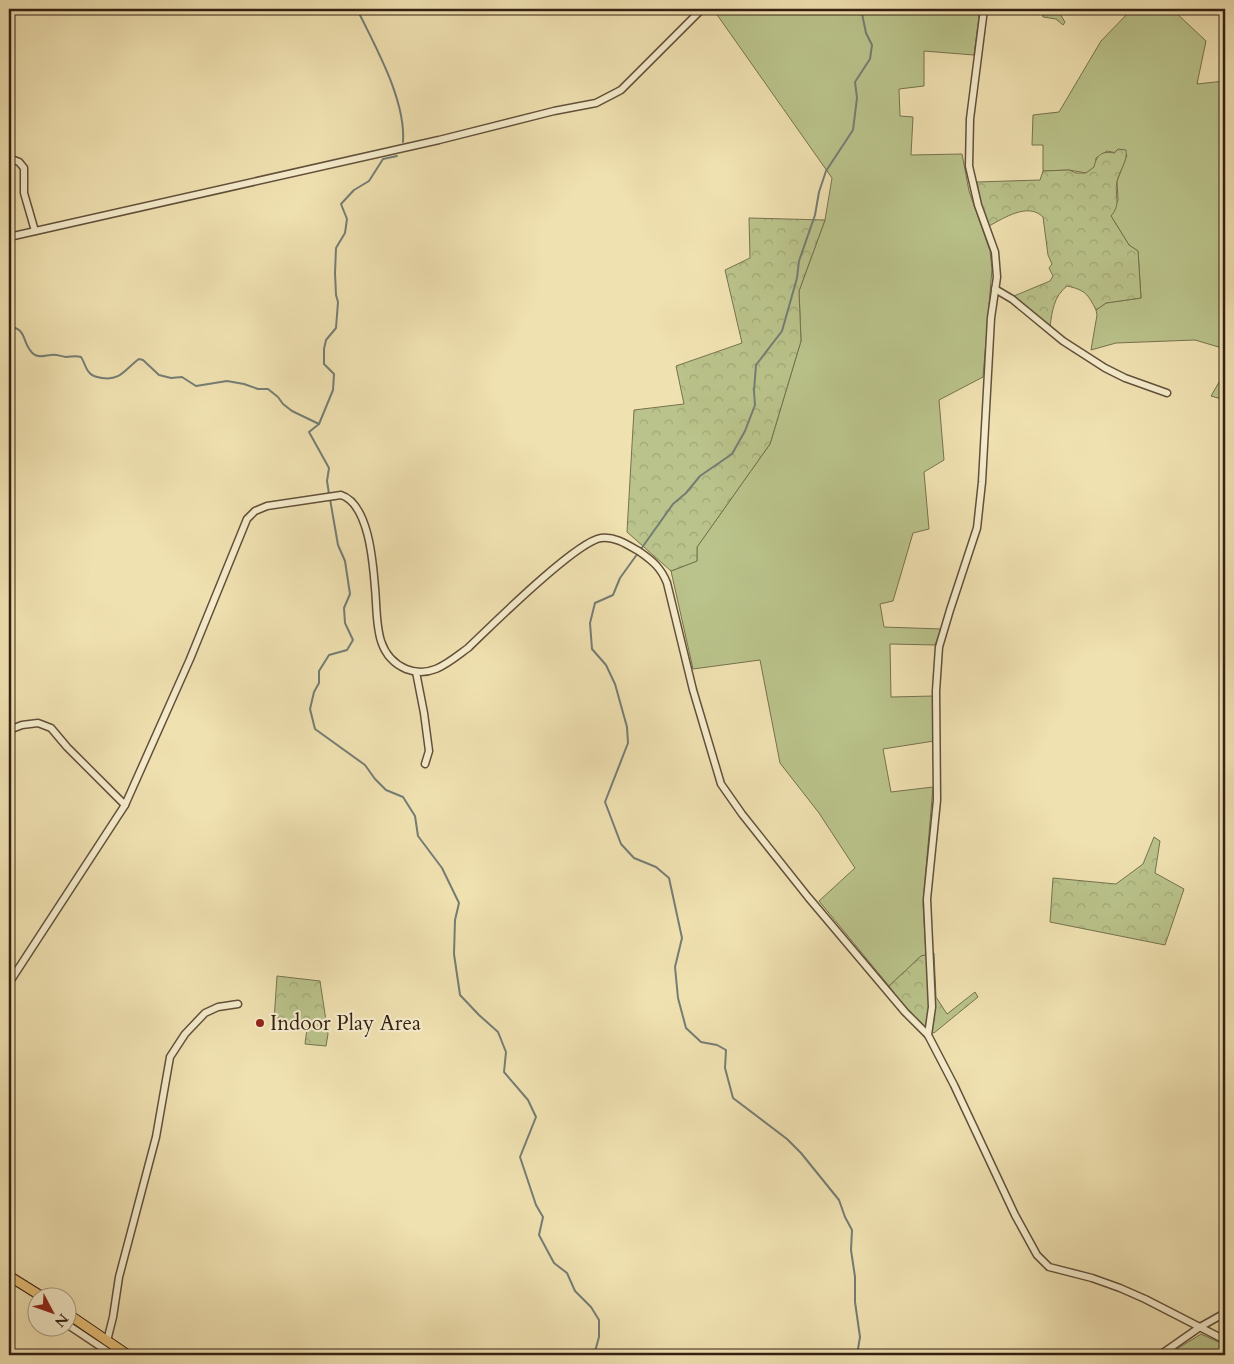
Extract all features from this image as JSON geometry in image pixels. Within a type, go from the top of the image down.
[{"type":"highway","points":[[9,1276],[28,1288]]},
{"type":"highway","points":[[78,1321],[128,1355]]},
{"type":"street","points":[[9,237],[439,140],[554,111],[596,103],[620,90],[702,9]]},
{"type":"street","points":[[928,1035],[932,1007],[927,899],[937,800],[936,691],[939,647],[979,519],[991,318],[997,277],[995,252],[978,205],[969,164],[970,119],[984,9]]},
{"type":"street","points":[[9,158],[19,162],[24,168],[24,193],[35,231]]},
{"type":"street","points":[[995,289],[1012,299],[1063,341],[1105,368],[1125,378],[1167,393]]},
{"type":"street","points":[[9,983],[125,805],[186,667],[244,523],[255,511],[267,506],[339,496],[352,501],[361,515],[365,526],[372,566],[378,634],[382,646],[391,660],[407,670],[424,673],[452,660],[468,648],[567,558],[593,541],[601,538],[611,539],[627,544],[660,568],[667,583],[693,690],[721,784],[742,814],[808,897],[905,1012],[928,1035],[954,1085],[1012,1209],[1038,1255],[1049,1267],[1092,1278],[1120,1288],[1225,1340]]},
{"type":"street","points":[[416,672],[429,751],[426,764]]},
{"type":"street","points":[[9,730],[22,725],[38,724],[51,728],[125,805]]},
{"type":"street","points":[[107,1341],[119,1277],[156,1137],[170,1057],[185,1034],[205,1013],[218,1007],[238,1004]]},
{"type":"street","points":[[1160,1355],[1200,1327],[1225,1313]]},
{"type":"street","points":[[78,1332],[113,1355]]},
{"type":"green space","points":[[713,9],[980,9],[974,55],[924,51],[924,86],[899,89],[900,116],[913,117],[911,155],[962,154],[969,191],[990,251],[992,269],[983,377],[939,400],[944,460],[924,472],[929,529],[913,533],[893,601],[880,604],[884,627],[941,629],[935,645],[890,644],[891,697],[934,696],[934,741],[883,749],[891,792],[933,787],[923,904],[926,955],[921,956],[889,986],[819,901],[855,868],[819,813],[780,763],[760,660],[693,669],[671,571],[697,561],[697,547],[770,444],[801,341],[799,291],[825,220],[832,178]]},
{"type":"green space","points":[[1040,9],[1057,9],[1065,22],[1063,25],[1056,19],[1043,17]]},
{"type":"green space","points":[[1132,9],[1172,9],[1206,41],[1197,84],[1225,81],[1225,344],[1222,348],[1195,340],[1116,343],[1091,350],[1097,315],[1096,310],[1106,303],[1141,298],[1138,251],[1129,245],[1111,216],[1118,200],[1117,181],[1127,155],[1107,151],[1096,158],[1095,167],[1086,173],[1069,170],[1043,171],[1043,145],[1032,145],[1033,115],[1059,112],[1101,41]]},
{"type":"green space","points":[[1118,149],[1126,150],[1126,154],[1116,186],[1117,203],[1111,216],[1129,245],[1138,251],[1141,298],[1106,303],[1096,310],[1091,300],[1085,294],[1078,289],[1067,286],[1056,299],[1050,327],[1014,296],[1050,281],[1053,276],[1049,268],[1052,264],[1048,255],[1043,217],[1037,213],[1023,211],[989,226],[983,213],[977,182],[1040,180],[1043,171],[1069,170],[1076,173],[1086,173],[1094,167],[1098,156],[1103,153],[1114,153]]},
{"type":"green space","points":[[749,218],[825,220],[799,291],[801,341],[770,444],[697,547],[697,561],[671,571],[627,532],[634,410],[684,404],[676,366],[742,343],[725,270],[750,258]]},
{"type":"green space","points":[[1225,372],[1225,400],[1211,396]]},
{"type":"green space","points":[[1154,837],[1160,841],[1155,873],[1184,889],[1165,945],[1050,922],[1053,878],[1116,884],[1143,864]]},
{"type":"green space","points":[[934,953],[936,997],[947,1014],[975,992],[978,997],[934,1033],[915,1018],[889,986],[921,956]]},
{"type":"green space","points":[[277,976],[320,981],[328,1034],[326,1046],[305,1044],[308,1021],[274,1021]]},
{"type":"green space","points":[[1201,1334],[1225,1345],[1225,1355],[1167,1355]]},
{"type":"waterway","points":[[357,9],[395,91],[403,126],[403,142]]},
{"type":"waterway","points":[[641,549],[673,504],[686,493],[700,476],[732,454],[745,431],[755,405],[756,365],[782,331],[797,278],[799,261],[815,215],[819,192],[826,171],[853,130],[857,98],[855,82],[870,59],[872,45],[866,33],[861,9]]},
{"type":"waterway","points":[[329,494],[327,481],[329,468],[309,432],[319,424],[333,390],[334,374],[324,364],[324,349],[326,340],[336,328],[338,302],[335,273],[336,248],[345,233],[347,219],[341,204],[354,190],[369,181],[383,159],[397,156]]},
{"type":"waterway","points":[[9,329],[12,327],[21,332],[28,348],[37,356],[81,357],[89,373],[96,377],[114,378],[139,359],[143,360],[159,375],[171,378],[182,377],[196,386],[227,381],[258,389],[268,389],[292,411],[319,424]]},
{"type":"waterway","points":[[330,499],[338,545],[345,561],[350,594],[344,608],[345,623],[353,640],[347,650],[329,655],[319,671],[319,683],[314,692],[310,709],[315,729],[365,765],[386,790],[403,797],[415,816],[418,836],[442,868],[459,903],[455,920],[454,954],[460,995],[498,1032],[506,1052],[504,1072],[528,1100],[536,1117],[520,1157],[536,1205],[543,1217],[539,1235],[554,1263],[567,1273],[575,1291],[591,1307],[599,1320],[599,1337],[594,1355]]},
{"type":"waterway","points":[[638,553],[620,578],[613,595],[595,603],[590,623],[592,649],[606,665],[615,684],[627,727],[628,743],[605,802],[621,844],[634,858],[656,867],[669,878],[682,938],[675,967],[678,998],[686,1028],[701,1042],[717,1045],[726,1050],[725,1068],[733,1098],[787,1139],[801,1153],[839,1200],[852,1230],[851,1250],[860,1337],[857,1355]]},
{"type":"place","name":"Indoor Play Area","points":[[260,1023]]}]
